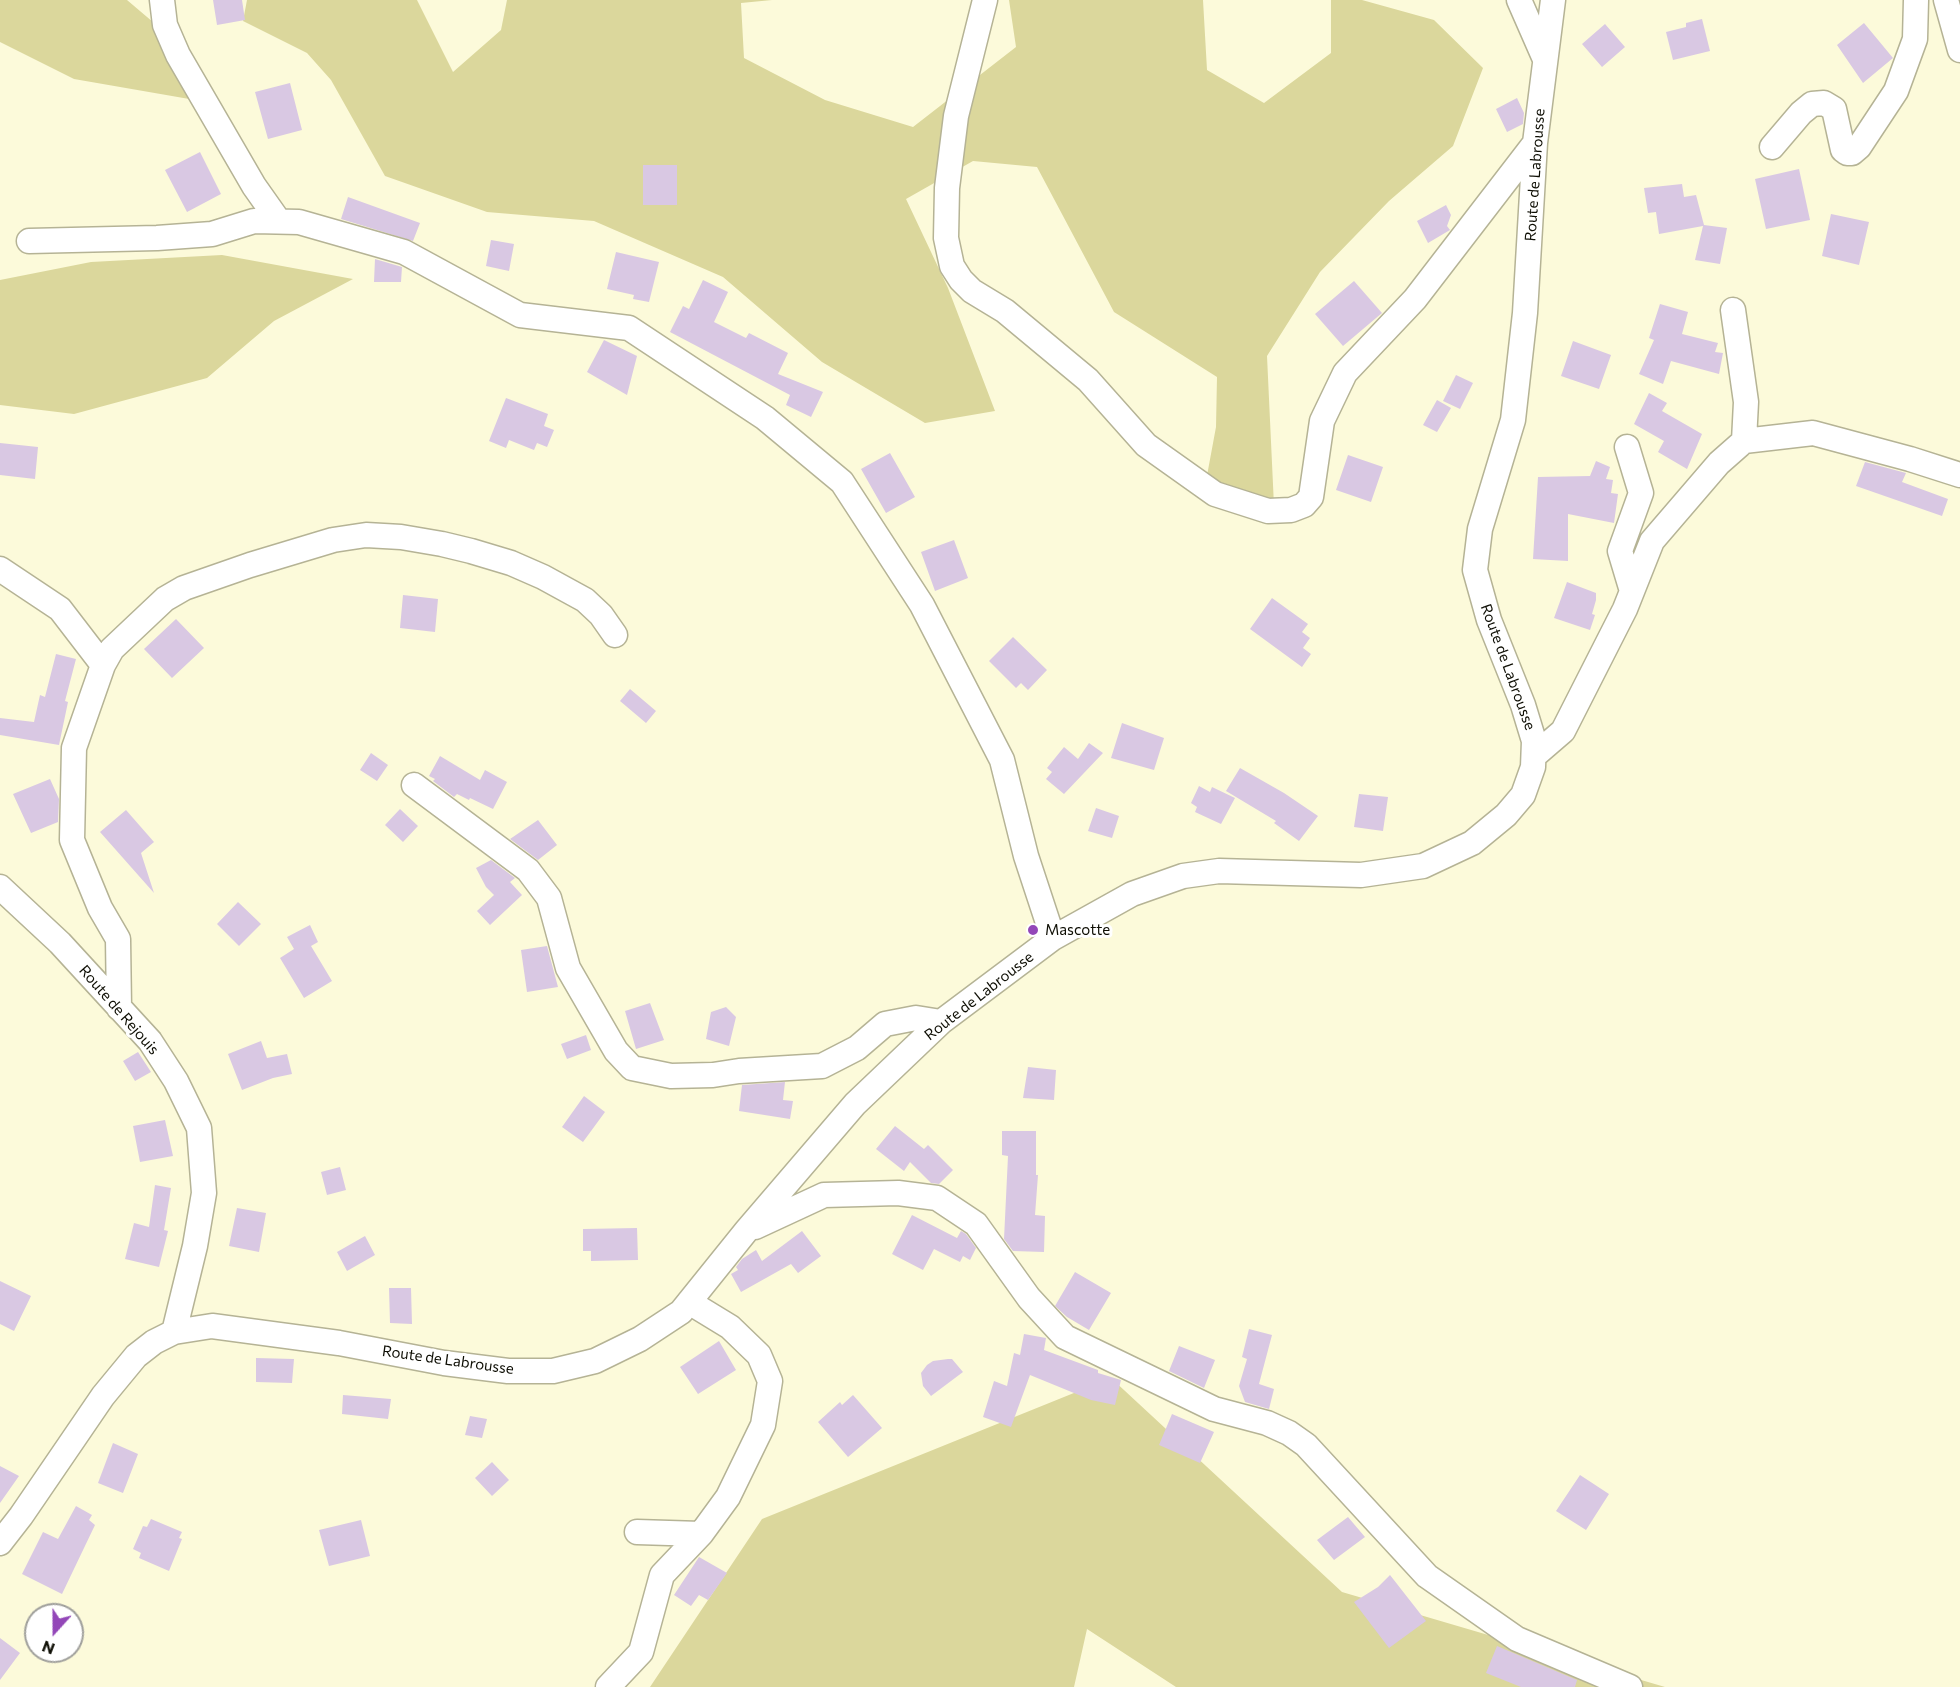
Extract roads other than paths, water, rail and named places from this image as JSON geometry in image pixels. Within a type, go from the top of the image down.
[{"type":"street","points":[[162,0],[165,25],[178,56],[254,186],[278,220]]},
{"type":"street","points":[[985,0],[955,126],[947,188],[946,238],[952,266],[972,291],[1005,311],[1088,380],[1146,445],[1215,494],[1268,511],[1291,510],[1305,505],[1311,497],[1322,421],[1346,373],[1415,299],[1535,143]]},
{"type":"street","points":[[1519,0],[1545,59]]},
{"type":"street","name":"Route de Labrousse","points":[[0,1543],[103,1396],[136,1356],[154,1342],[174,1332],[212,1326],[339,1343],[444,1363],[508,1371],[553,1371],[595,1361],[640,1339],[681,1312],[747,1230],[855,1104],[941,1022],[1053,938],[1132,894],[1184,876],[1219,872],[1361,875],[1423,866],[1472,843],[1506,815],[1523,795],[1533,767],[1534,741],[1523,705],[1489,620],[1475,570],[1480,529],[1514,420],[1525,313],[1535,143],[1553,0]]},
{"type":"street","points":[[1772,147],[1801,113],[1812,104],[1824,102],[1834,109],[1843,150],[1852,153],[1859,147],[1896,91],[1915,39],[1916,0]]},
{"type":"street","points":[[1946,0],[1960,50]]},
{"type":"street","points":[[29,241],[212,234],[254,221],[299,222],[404,252],[520,315],[629,328],[765,418],[842,482],[922,605],[1002,760],[1026,856],[1053,938]]},
{"type":"street","points":[[1733,310],[1746,402],[1744,441]]},
{"type":"street","points":[[1534,756],[1563,731],[1625,609],[1652,541],[1719,463],[1744,441],[1813,433],[1960,475]]},
{"type":"street","points":[[1627,447],[1641,493],[1620,551],[1632,591]]},
{"type":"street","points":[[119,1008],[118,939],[100,908],[72,840],[74,748],[103,665],[112,649],[165,599],[184,588],[333,540],[366,535],[401,537],[442,544],[511,563],[562,586],[585,600],[601,615],[615,635]]},
{"type":"street","points":[[0,569],[60,609],[103,665]]},
{"type":"street","points":[[414,785],[528,870],[549,898],[568,968],[616,1051],[632,1068],[682,1076],[822,1066],[857,1048],[885,1024],[916,1018],[941,1022]]},
{"type":"street","name":"Route de Rejouis","points":[[0,887],[60,943],[150,1041],[176,1081],[199,1128],[204,1193],[195,1246],[174,1332]]},
{"type":"street","points":[[747,1230],[824,1195],[898,1193],[937,1198],[976,1224],[1029,1298],[1065,1337],[1214,1409],[1267,1423],[1289,1433],[1306,1445],[1427,1576],[1517,1639],[1630,1687]]},
{"type":"street","points":[[608,1687],[641,1652],[662,1575],[701,1534],[728,1497],[763,1425],[771,1381],[759,1355],[730,1326],[689,1302]]},
{"type":"street","points":[[637,1532],[701,1534]]},
{"type":"place","name":"Mascotte","points":[[1033,930]]}]
